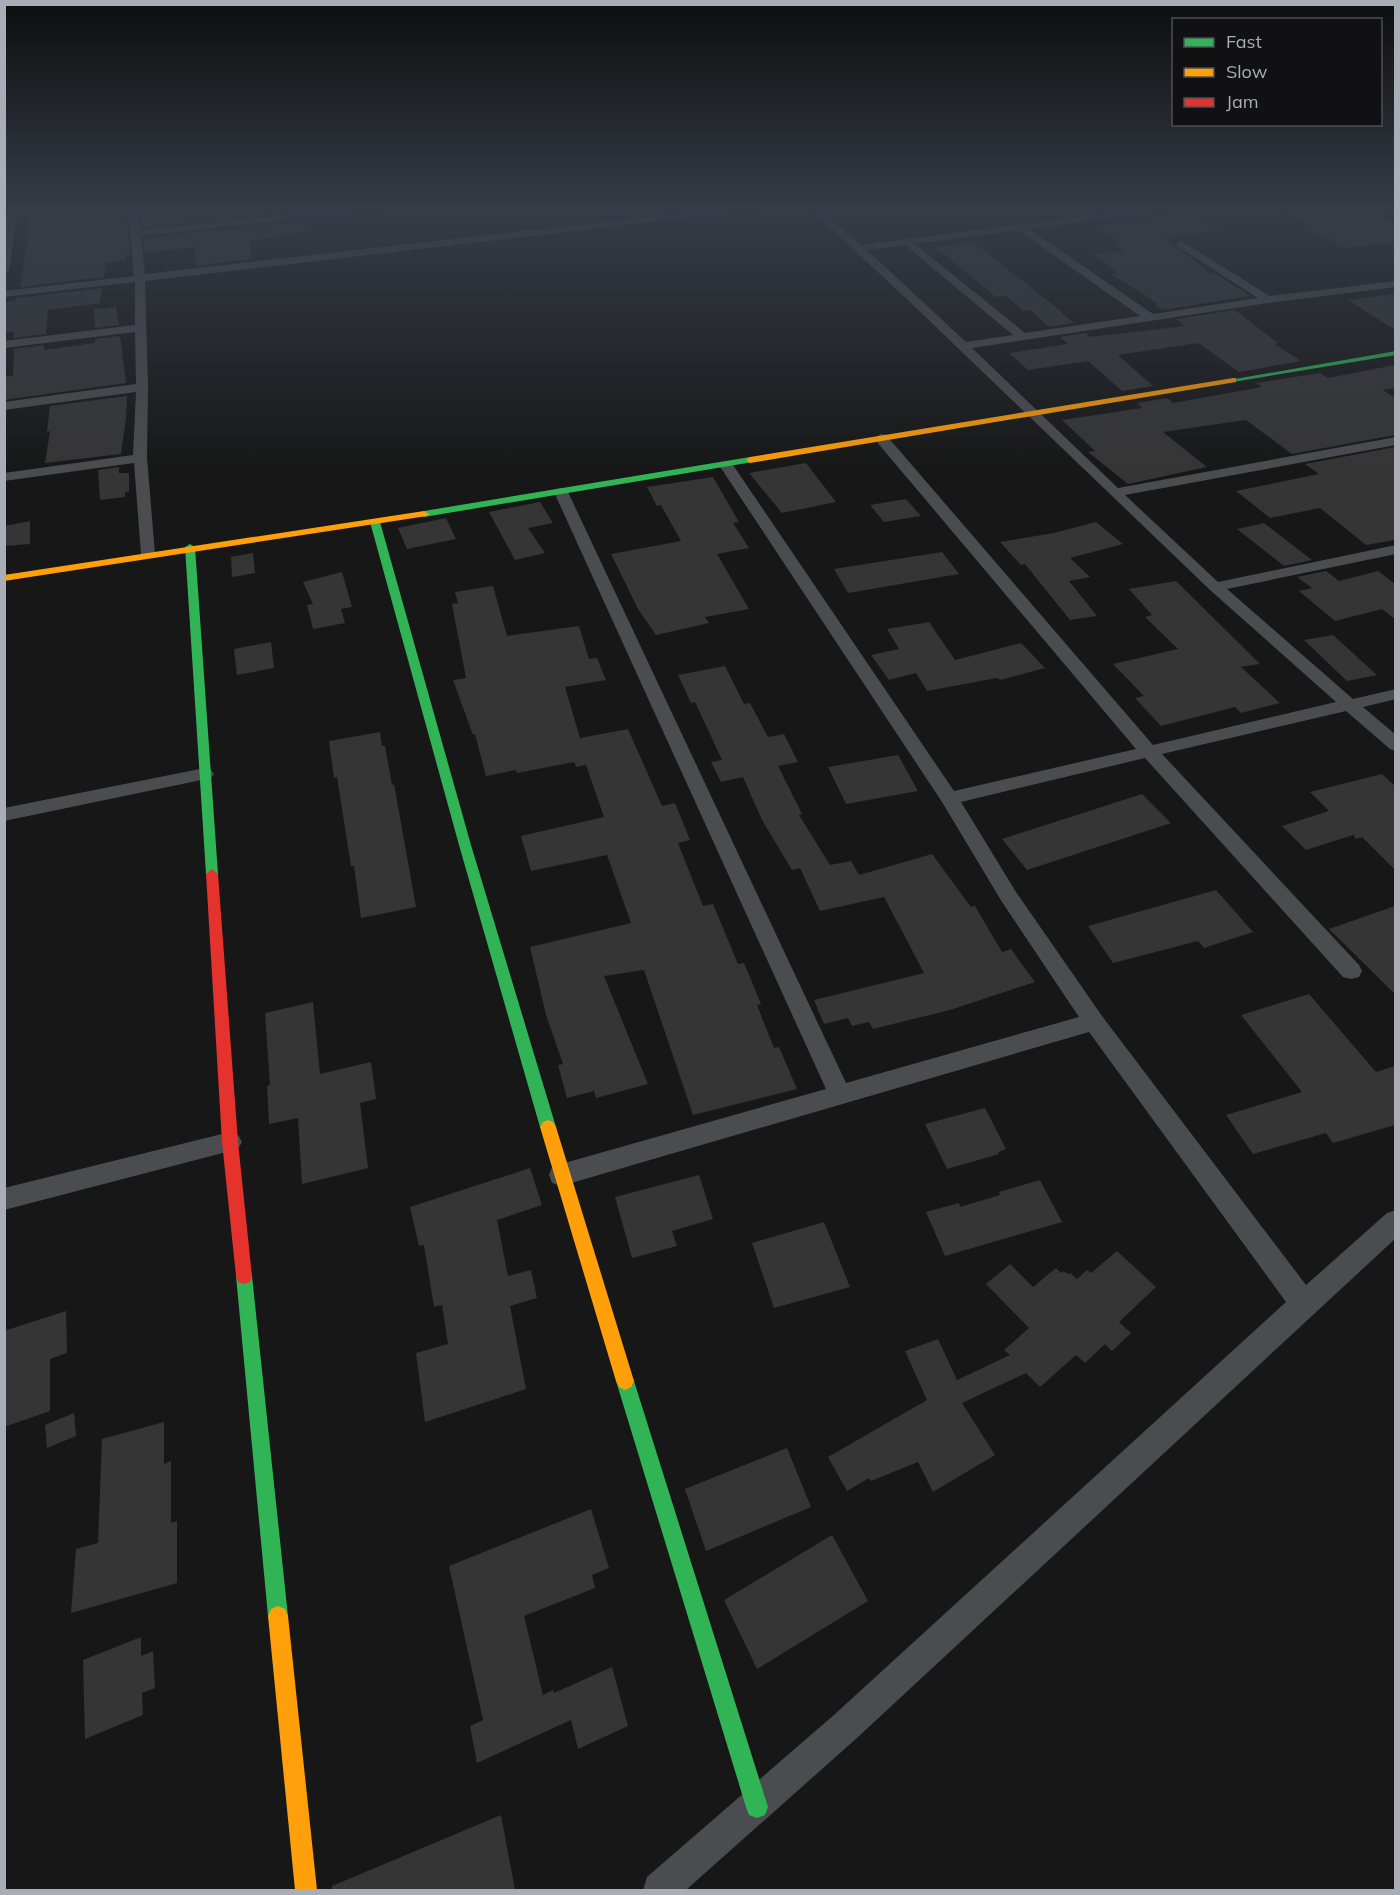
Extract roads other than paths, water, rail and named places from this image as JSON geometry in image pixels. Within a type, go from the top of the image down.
[{"type":"street","points":[[140,295],[142,387],[140,458],[148,554]]},
{"type":"street","points":[[910,295],[1029,412],[1215,587],[1395,745]]},
{"type":"street","points":[[972,295],[1022,337]]},
{"type":"street","points":[[1119,295],[1151,318]]},
{"type":"street","points":[[1261,295],[1268,300]]},
{"type":"street","points":[[964,346],[1304,295]]},
{"type":"street","points":[[4,345],[140,328]]},
{"type":"street","points":[[4,578],[561,492],[1029,412],[1395,353]]},
{"type":"street","points":[[4,406],[142,387]]},
{"type":"street","points":[[881,438],[1149,751],[1351,971]]},
{"type":"street","points":[[1116,492],[1395,441]]},
{"type":"street","points":[[4,477],[140,458]]},
{"type":"street","points":[[726,465],[949,798],[1009,897],[1094,1022],[1303,1303]]},
{"type":"street","points":[[561,492],[840,1095]]},
{"type":"street","points":[[375,522],[425,711],[561,1175],[758,1807]]},
{"type":"street","points":[[190,548],[230,1142],[306,1890]]},
{"type":"street","points":[[1215,587],[1395,549]]},
{"type":"street","points":[[949,798],[1395,694]]},
{"type":"street","points":[[4,815],[205,774]]},
{"type":"street","points":[[561,1175],[1094,1022]]},
{"type":"street","points":[[4,1199],[230,1142]]},
{"type":"street","points":[[660,1890],[758,1807],[1303,1303],[1395,1221]]}]
